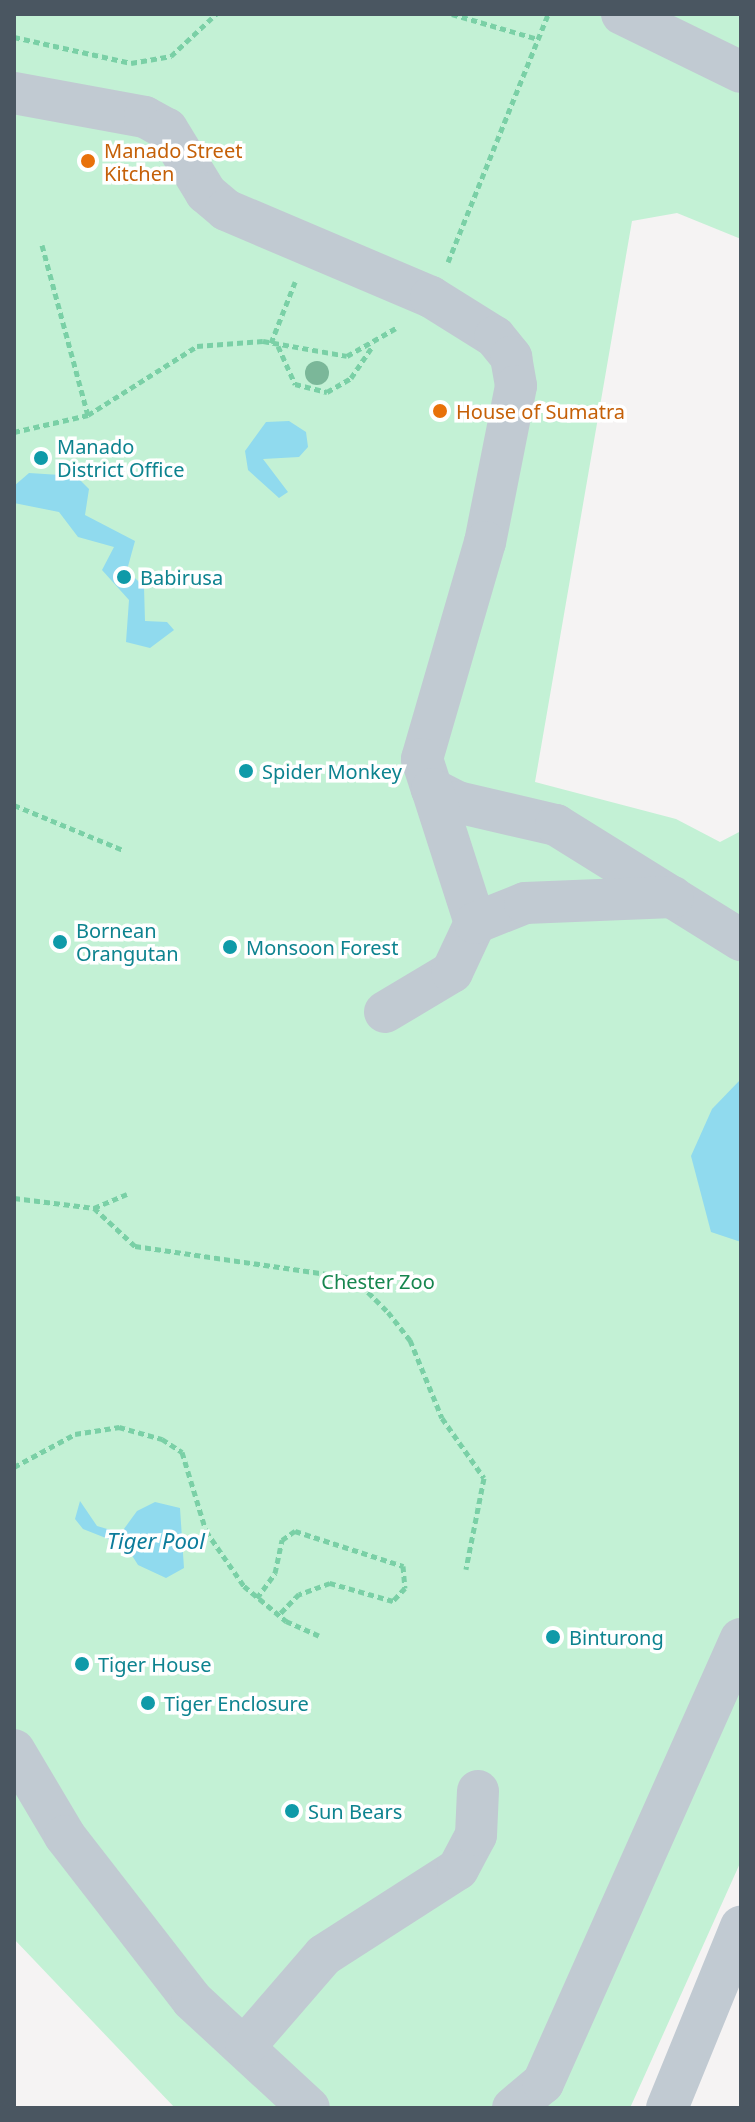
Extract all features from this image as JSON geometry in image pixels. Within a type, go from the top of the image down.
[{"type":"street","points":[[622,14],[741,72]]},
{"type":"street","points":[[14,93],[145,117],[167,129],[206,193],[226,210],[431,297],[495,337],[511,357],[516,386],[485,542],[422,759],[475,923],[452,972],[385,1012]]},
{"type":"street","points":[[432,789],[457,802],[556,825],[741,940]]},
{"type":"street","points":[[475,923],[525,903],[673,897]]},
{"type":"street","points":[[513,2108],[543,2083],[741,1639]]},
{"type":"street","points":[[14,1750],[65,1836],[192,2000],[246,2045],[309,2108]]},
{"type":"street","points":[[246,2045],[324,1955],[458,1869],[476,1835],[478,1791]]},
{"type":"street","points":[[667,2108],[741,1927]]},
{"type":"path","points":[[14,37],[131,63],[171,56],[216,14]]},
{"type":"path","points":[[452,14],[538,39]]},
{"type":"path","points":[[42,245],[88,415]]},
{"type":"path","points":[[297,277],[275,344],[295,384],[327,392],[351,378],[373,345]]},
{"type":"path","points":[[14,805],[123,850]]},
{"type":"path","points":[[14,1198],[94,1208],[127,1194]]},
{"type":"path","points":[[94,1208],[135,1246],[354,1278],[410,1340],[442,1418],[484,1478],[466,1569]]},
{"type":"path","points":[[14,1467],[75,1434],[119,1427],[162,1439],[182,1452],[206,1531],[257,1598],[279,1615],[319,1636]]},
{"type":"path","points":[[257,1598],[275,1573],[282,1540],[295,1531],[403,1566],[405,1588],[393,1601],[330,1583],[299,1594],[279,1615]]},
{"type":"green space","name":"Chester Zoo","points":[[14,14],[741,14],[741,239],[677,213],[632,221],[535,782],[676,819],[720,842],[741,831],[741,1861],[630,2108],[175,2108],[14,1939]]},
{"type":"water","points":[[289,421],[306,432],[308,447],[299,457],[263,459],[288,492],[279,498],[248,470],[245,451],[266,422]]},
{"type":"water","points":[[29,473],[76,476],[89,489],[85,515],[135,541],[127,570],[144,587],[145,621],[167,622],[174,630],[150,648],[126,642],[129,600],[102,570],[114,547],[78,537],[59,512],[14,503],[14,486]]},
{"type":"water","points":[[741,1079],[741,1242],[711,1232],[691,1156],[712,1109]]},
{"type":"water","name":"Tiger Pool","points":[[80,1501],[97,1526],[121,1533],[137,1511],[155,1502],[180,1508],[184,1568],[166,1578],[138,1565],[126,1546],[83,1529],[75,1519]]},
{"type":"place","name":"Manado Street Kitchen","points":[[88,161]]},
{"type":"place","name":"House of Sumatra","points":[[440,411]]},
{"type":"place","name":"Manado District Office","points":[[41,458]]},
{"type":"place","name":"Babirusa","points":[[124,577]]},
{"type":"place","name":"Spider Monkey","points":[[246,771]]},
{"type":"place","name":"Bornean Orangutan","points":[[60,942]]},
{"type":"place","name":"Monsoon Forest","points":[[230,947]]},
{"type":"place","name":"Binturong","points":[[553,1637]]},
{"type":"place","name":"Tiger House","points":[[82,1664]]},
{"type":"place","name":"Tiger Enclosure","points":[[148,1703]]},
{"type":"place","name":"Sun Bears","points":[[292,1811]]}]
